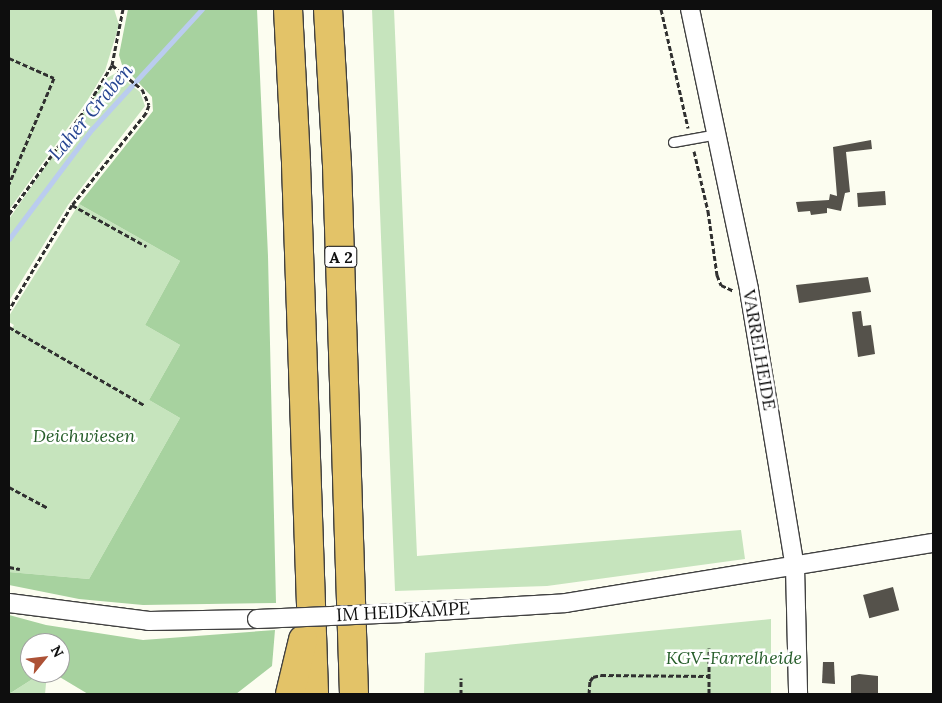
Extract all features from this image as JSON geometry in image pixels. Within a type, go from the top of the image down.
[{"type":"highway","name":"A 2","points":[[288,9],[312,599],[314,694]]},
{"type":"highway","name":"A 2","points":[[328,9],[338,175],[354,694]]},
{"type":"highway","points":[[290,694],[312,599]]},
{"type":"street","name":"VARRELHEIDE","points":[[690,9],[749,290],[795,567],[798,694]]},
{"type":"street","name":"IM HEIDKAMPE","points":[[9,603],[149,621],[404,613],[566,603],[933,543]]},
{"type":"lane","points":[[674,142],[717,134]]},
{"type":"path","points":[[9,214],[86,108],[112,65],[122,11],[119,9]]},
{"type":"path","points":[[662,9],[708,212],[717,275],[721,285],[728,289],[749,290]]},
{"type":"path","points":[[9,58],[54,78],[9,184]]},
{"type":"path","points":[[9,310],[72,205],[146,113],[149,105],[142,89],[127,75],[112,65]]},
{"type":"path","points":[[72,205],[146,246]]},
{"type":"path","points":[[9,327],[144,405]]},
{"type":"path","points":[[9,487],[48,508]]},
{"type":"path","points":[[9,567],[20,570]]},
{"type":"path","points":[[709,648],[709,694]]},
{"type":"path","points":[[590,694],[590,682],[593,677],[601,675],[709,676]]},
{"type":"path","points":[[461,678],[461,694]]},
{"type":"green space","points":[[9,9],[114,9],[119,25],[105,71],[87,101],[9,210]]},
{"type":"green space","points":[[128,9],[257,9],[268,256],[276,603],[143,605],[79,599],[9,585],[9,572],[89,579],[180,418],[149,400],[180,345],[145,325],[180,261],[79,204],[153,111],[152,97],[122,65],[119,55]]},
{"type":"green space","points":[[372,9],[394,9],[417,556],[741,530],[745,559],[547,586],[395,591]]},
{"type":"green space","points":[[116,73],[140,92],[145,106],[68,205],[9,301],[9,219],[107,78]]},
{"type":"green space","name":"Deichwiesen","points":[[79,204],[180,261],[145,325],[180,345],[149,400],[180,418],[89,579],[9,572],[9,333],[14,325],[9,322],[9,316]]},
{"type":"green space","points":[[9,615],[46,625],[143,640],[275,630],[272,666],[236,694],[88,694],[70,683],[70,633],[20,633],[20,683],[26,683],[9,694]]},
{"type":"green space","name":"KGV-Farrelheide","points":[[771,619],[771,694],[424,694],[425,653]]},
{"type":"green space","points":[[26,683],[46,683],[45,694],[9,694]]},
{"type":"building","points":[[871,140],[872,149],[846,152],[850,192],[845,193],[841,211],[827,208],[827,213],[811,215],[810,211],[798,212],[796,202],[829,200],[830,194],[837,196],[833,147]]},
{"type":"building","points":[[885,191],[886,205],[858,207],[857,193]]},
{"type":"building","points":[[868,277],[871,292],[799,303],[796,285]]},
{"type":"building","points":[[861,311],[863,326],[871,325],[875,354],[858,357],[852,312]]},
{"type":"building","points":[[893,587],[899,610],[869,618],[863,595]]},
{"type":"building","points":[[823,662],[834,662],[835,684],[822,683]]},
{"type":"building","points":[[859,674],[878,676],[878,694],[851,694],[851,676]]},
{"type":"waterway","name":"Laher Graben","points":[[9,239],[92,129],[202,9]]}]
